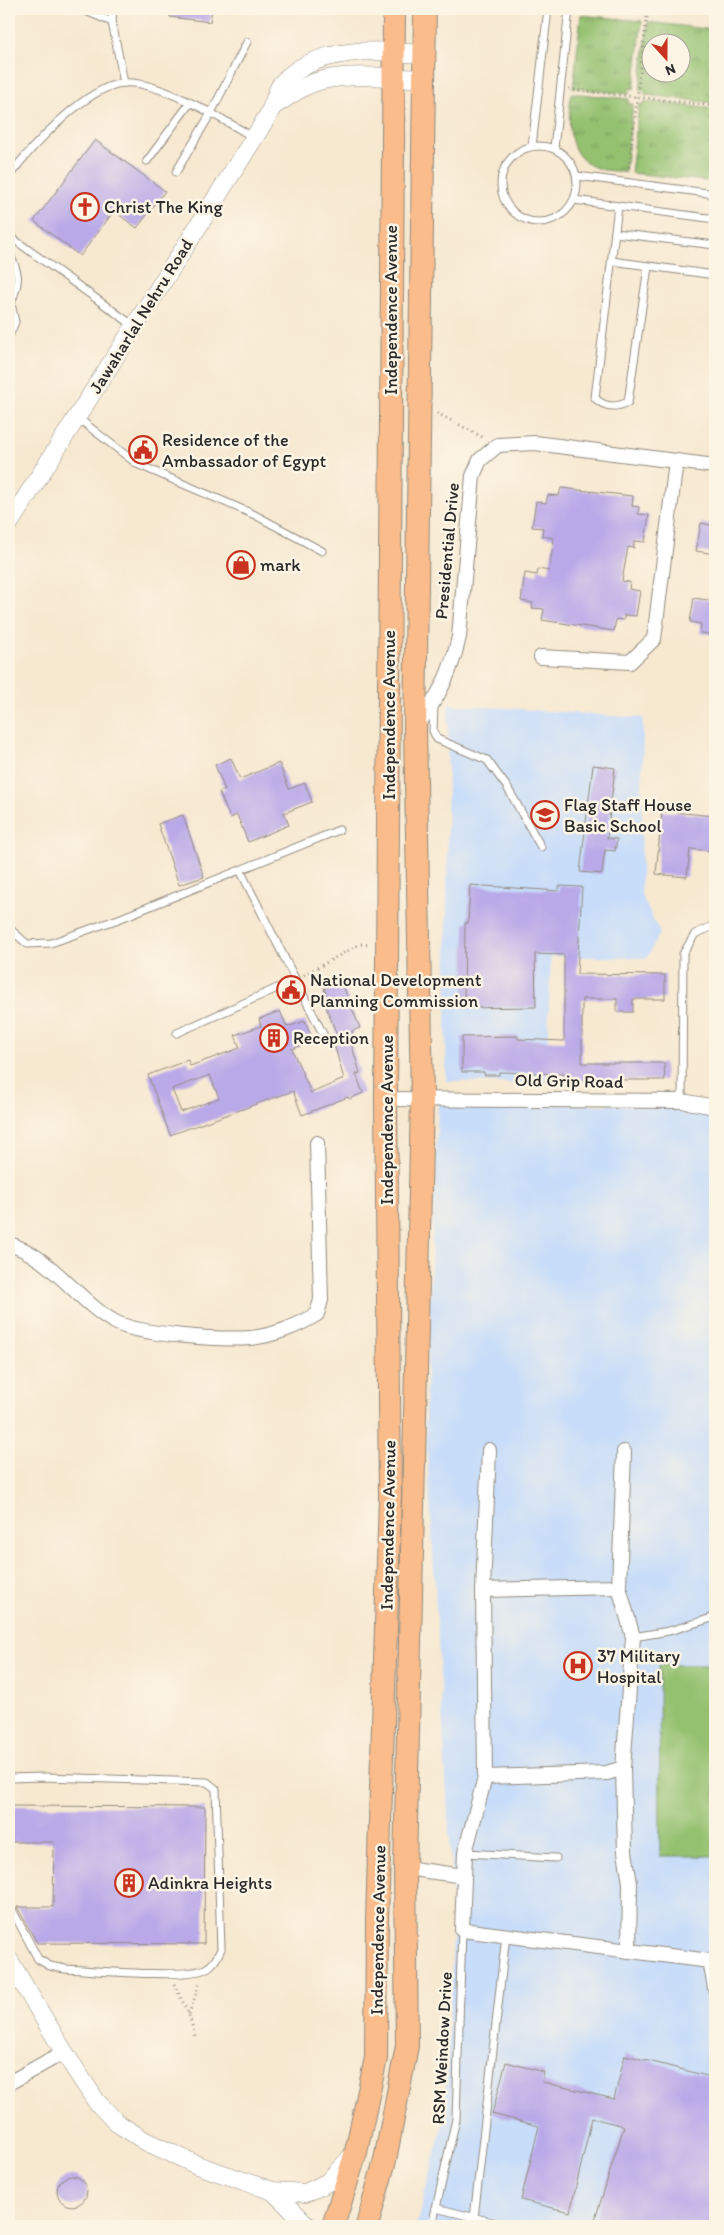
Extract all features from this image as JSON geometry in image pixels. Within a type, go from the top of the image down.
[{"type":"highway","name":"Independence Avenue","points":[[333,2226],[356,2152],[376,2058],[377,1920],[390,1497],[386,1099],[392,51],[394,9]]},
{"type":"highway","name":"Independence Avenue","points":[[367,2226],[385,2160],[407,2046],[405,1868],[422,1098],[415,728],[425,9]]},
{"type":"street","name":"Jawaharlal Nehru Road","points":[[9,524],[254,138],[272,107],[282,83],[313,63],[347,54],[392,51],[424,55]]},
{"type":"street","name":"Jawaharlal Nehru Road","points":[[272,107],[300,88],[322,80],[346,77],[423,79]]},
{"type":"street","points":[[498,445],[535,443],[715,466]]},
{"type":"street","name":"Presidential Drive","points":[[415,728],[434,704],[454,661],[459,637],[473,476],[480,460],[498,445]]},
{"type":"street","points":[[541,657],[630,662],[654,639],[676,461]]},
{"type":"street","name":"Old Grip Road","points":[[386,1099],[682,1101],[715,1107]]},
{"type":"street","points":[[9,1244],[43,1262],[115,1322],[131,1328],[185,1335],[251,1338],[280,1331],[304,1322],[318,1314],[321,1300],[317,1143]]},
{"type":"street","points":[[489,1450],[483,1590],[486,1777],[466,1853],[462,1930],[713,1962],[715,1988]]},
{"type":"street","points":[[624,1452],[619,1587],[633,1637],[623,1768],[625,1852],[630,1883],[629,1951]]},
{"type":"street","points":[[483,1590],[619,1587]]},
{"type":"street","points":[[486,1777],[607,1774],[623,1768]]},
{"type":"street","points":[[405,1868],[464,1876]]},
{"type":"street","points":[[9,1960],[64,2052],[96,2101],[117,2123],[146,2141],[197,2165],[273,2192],[306,2193],[328,2182],[356,2152]]},
{"type":"street","points":[[9,2083],[64,2052]]},
{"type":"street","points":[[273,2192],[308,2226]]},
{"type":"lane","points":[[81,9],[112,22]]},
{"type":"lane","points":[[113,9],[112,22],[124,83]]},
{"type":"lane","points":[[532,146],[548,9]]},
{"type":"lane","points":[[554,148],[569,9]]},
{"type":"lane","points":[[176,172],[211,113],[247,42]]},
{"type":"lane","points":[[9,176],[68,113],[106,87],[124,83],[141,84],[190,103],[254,138]]},
{"type":"lane","points":[[147,161],[190,103]]},
{"type":"lane","points":[[532,146],[554,148],[569,160],[577,176],[574,200],[564,212],[543,222],[521,217],[509,207],[501,186],[504,170],[518,152],[532,146]]},
{"type":"lane","points":[[577,176],[715,194]]},
{"type":"lane","points":[[574,200],[715,219]]},
{"type":"lane","points":[[618,206],[595,398],[601,404],[620,406],[628,402],[648,267]]},
{"type":"lane","points":[[9,231],[12,238],[134,326]]},
{"type":"lane","points":[[615,233],[715,246]]},
{"type":"lane","points":[[9,336],[15,322],[10,300],[18,285],[19,274],[9,253],[12,238]]},
{"type":"lane","points":[[612,261],[715,275]]},
{"type":"lane","points":[[77,417],[137,464],[255,515],[322,551]]},
{"type":"lane","points":[[434,704],[433,732],[437,740],[488,760],[507,787],[541,847]]},
{"type":"lane","points":[[9,928],[27,944],[51,943],[121,918],[339,830]]},
{"type":"lane","points":[[240,870],[324,1036]]},
{"type":"lane","points":[[682,1101],[683,954],[695,934],[715,925]]},
{"type":"lane","points":[[177,1033],[295,980]]},
{"type":"lane","points":[[633,1637],[669,1631],[712,1618],[715,1614]]},
{"type":"lane","points":[[9,1778],[44,1777],[207,1782],[216,1789],[221,1949],[214,1962],[204,1970],[169,1973],[50,1966],[38,1959],[9,1904]]},
{"type":"lane","points":[[466,1853],[556,1858]]},
{"type":"lane","name":"RSM Weindow Drive","points":[[432,2226],[456,2119],[462,1930]]},
{"type":"lane","points":[[474,2218],[506,1935]]},
{"type":"lane","points":[[436,2208],[508,2226]]},
{"type":"path","points":[[626,183],[648,9]]},
{"type":"path","points":[[560,88],[715,106]]},
{"type":"path","points":[[420,404],[498,445]]},
{"type":"path","points":[[295,980],[360,944],[373,945]]},
{"type":"path","points":[[189,2015],[204,1970]]},
{"type":"path","points":[[169,1973],[189,2015],[195,2036]]},
{"type":"shaded area","name":"Flag Staff House Basic School","points":[[448,704],[643,718],[641,895],[660,933],[647,958],[551,956],[546,1085],[446,1081]]},
{"type":"shaded area","name":"37 Military Hospital","points":[[438,1102],[684,1106],[715,1115],[715,2226],[416,2226],[444,2119],[454,1919],[425,1414]]},
{"type":"green space","points":[[581,15],[642,21],[634,89],[630,88],[629,94],[573,88]]},
{"type":"green space","points":[[648,22],[715,30],[715,103],[645,95],[645,90],[640,90],[642,73],[642,82],[692,82],[692,32],[647,32]]},
{"type":"green space","points":[[571,93],[629,99],[628,104],[633,104],[625,172],[597,168],[586,162],[579,155],[571,136]]},
{"type":"green space","points":[[645,101],[715,109],[715,182],[631,173],[639,104],[644,105]]},
{"type":"green space","points":[[659,1665],[715,1665],[715,1856],[660,1856]]},
{"type":"building","points":[[171,9],[212,9],[210,22],[170,17]]},
{"type":"building","points":[[95,140],[165,191],[137,228],[114,211],[80,256],[34,221]]},
{"type":"building","points":[[561,488],[633,496],[632,506],[639,507],[638,514],[649,515],[645,542],[634,541],[634,548],[628,547],[622,581],[630,582],[629,589],[640,591],[636,616],[624,615],[624,620],[616,619],[614,631],[542,620],[544,609],[532,608],[533,603],[521,601],[525,573],[537,575],[538,569],[549,571],[554,538],[542,536],[543,528],[532,527],[536,501],[546,503],[548,495],[559,496]]},
{"type":"building","points":[[701,523],[715,526],[715,554],[696,551]]},
{"type":"building","points":[[694,598],[715,601],[715,635],[700,633],[701,624],[690,622]]},
{"type":"building","points":[[231,758],[240,779],[279,763],[289,789],[305,783],[312,802],[284,813],[289,825],[248,842],[237,815],[230,818],[219,792],[225,790],[215,765]]},
{"type":"building","points":[[593,765],[615,768],[607,838],[617,839],[615,851],[605,850],[602,874],[580,872]]},
{"type":"building","points":[[662,811],[715,816],[715,851],[690,849],[687,877],[656,874]]},
{"type":"building","points":[[183,815],[204,877],[179,885],[158,824]]},
{"type":"building","points":[[470,885],[559,891],[559,886],[582,887],[577,974],[665,975],[665,999],[633,999],[633,1012],[617,1012],[617,999],[582,999],[582,1063],[664,1063],[665,1080],[564,1080],[564,1074],[499,1072],[499,1075],[484,1075],[484,1072],[462,1072],[462,1037],[518,1036],[518,1039],[564,1041],[564,955],[535,954],[536,1007],[464,1008],[465,923],[468,923]]},
{"type":"building","points":[[341,981],[360,1028],[352,1031],[353,1034],[349,1036],[360,1073],[356,1074],[363,1093],[302,1115],[293,1091],[170,1135],[148,1075],[188,1060],[190,1066],[240,1048],[235,1035],[261,1026],[259,1019],[280,1011],[287,1027],[305,1021],[313,1041],[292,1049],[311,1093],[344,1079],[334,1044],[340,1043],[322,996],[326,994],[324,988]],"holes":[[[210,1075],[219,1098],[181,1112],[172,1089]]]},
{"type":"building","name":"Adinkra Heights","points":[[9,1806],[205,1807],[204,1944],[37,1943],[17,1907],[53,1907],[54,1842],[9,1842]]},
{"type":"building","points":[[625,2055],[715,2078],[715,2226],[593,2226],[624,2126],[592,2118],[570,2212],[521,2200],[539,2126],[492,2114],[506,2062],[544,2072],[542,2082],[614,2099]]},
{"type":"building","points":[[72,2176],[78,2177],[86,2185],[86,2197],[78,2205],[72,2206],[66,2205],[58,2197],[57,2191],[58,2185],[66,2177]]},
{"type":"place","name":"Christ The King","points":[[85,207]]},
{"type":"place","name":"Residence of the Ambassador of Egypt","points":[[143,450]]},
{"type":"place","name":"mark","points":[[241,565]]},
{"type":"place","name":"Flag Staff House Basic School","points":[[545,815]]},
{"type":"place","name":"National Development Planning Commission","points":[[291,990]]},
{"type":"place","name":"Reception","points":[[274,1038]]},
{"type":"place","name":"37 Military Hospital","points":[[578,1666]]},
{"type":"place","name":"Adinkra Heights","points":[[129,1883]]}]
